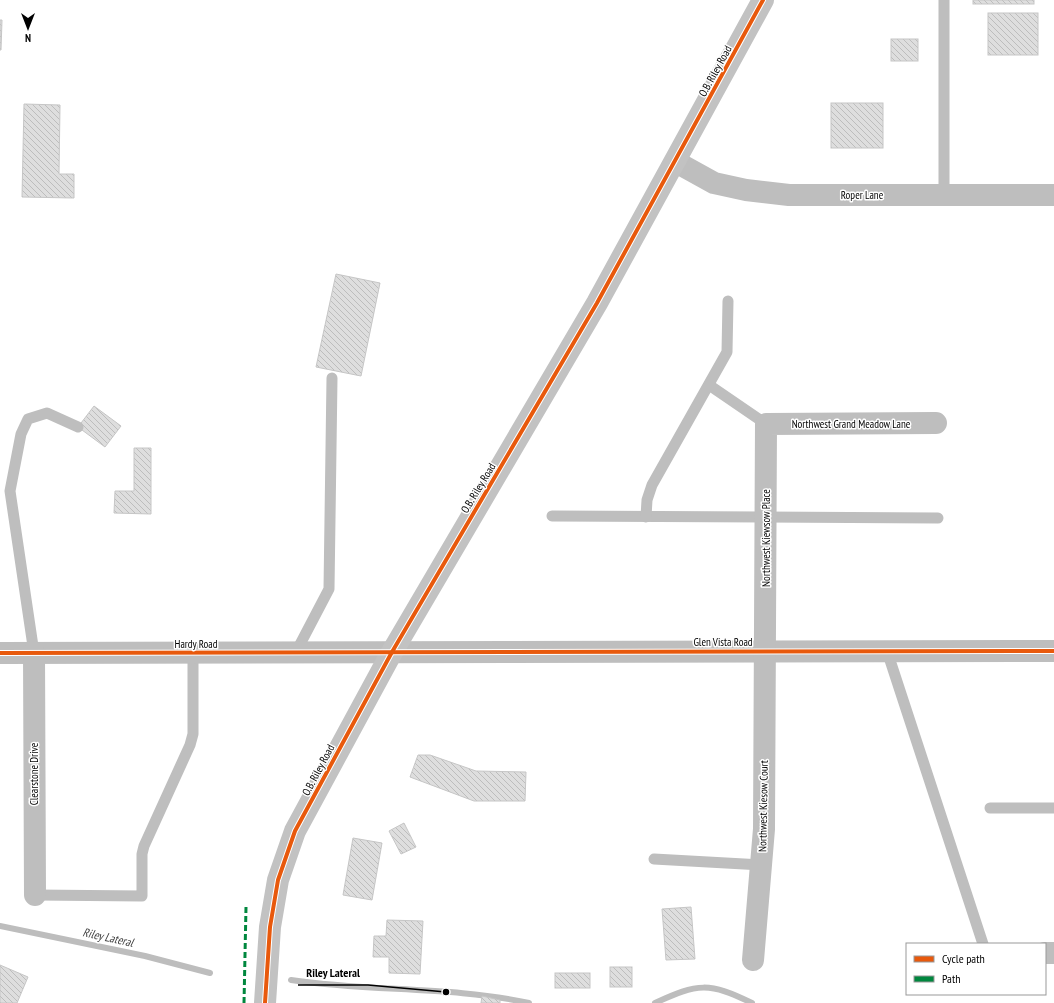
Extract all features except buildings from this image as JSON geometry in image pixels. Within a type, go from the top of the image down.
[{"type":"street","name":"O.B. Riley Road","points":[[265,1003],[270,927],[278,880],[295,831],[392,652],[598,303],[676,162],[762,0]]},
{"type":"street","name":"Roper Lane","points":[[676,162],[714,183],[753,191],[789,195],[1054,195]]},
{"type":"street","name":"Northwest Grand Meadow Lane","points":[[766,424],[936,423]]},
{"type":"street","name":"Northwest Kiewsow Place","points":[[765,651],[766,424]]},
{"type":"street","name":"Northwest Kiesow Court","points":[[753,960],[764,829],[765,651]]},
{"type":"street","name":"Glen Vista Road","points":[[392,652],[1054,651]]},
{"type":"street","name":"Hardy Road","points":[[0,653],[392,652]]},
{"type":"street","name":"Clearstone Drive","points":[[34,653],[35,895]]},
{"type":"lane","points":[[944,0],[944,195]]},
{"type":"lane","points":[[646,516],[647,500],[652,485],[726,352],[728,301]]},
{"type":"lane","points":[[296,652],[328,589],[332,378]]},
{"type":"lane","points":[[709,385],[766,424]]},
{"type":"lane","points":[[34,653],[10,491],[12,477],[21,434],[28,419],[47,414],[78,427]]},
{"type":"lane","points":[[552,516],[938,518]]},
{"type":"lane","points":[[887,651],[983,943]]},
{"type":"lane","points":[[35,895],[142,896],[142,854],[144,846],[190,745],[193,734],[192,653]]},
{"type":"lane","points":[[990,808],[1054,808]]},
{"type":"lane","points":[[654,859],[762,864]]},
{"type":"waterway","name":"Riley Lateral","points":[[0,926],[145,956],[210,973]]},
{"type":"waterway","name":"Riley Lateral","points":[[291,980],[321,984],[440,991],[529,1003]]},
{"type":"waterway","name":"Riley Lateral","points":[[655,1003],[682,992],[704,988],[714,988],[725,991],[752,1003]]},
{"type":"marked path","points":[[244,1003],[246,907]]},
{"type":"cycle path","points":[[265,1003],[270,927],[278,880],[295,831],[392,652],[597,303],[763,0]]},
{"type":"cycle path","points":[[0,653],[1054,651]]},
{"type":"place","name":"Riley Lateral","points":[[446,992]]}]
